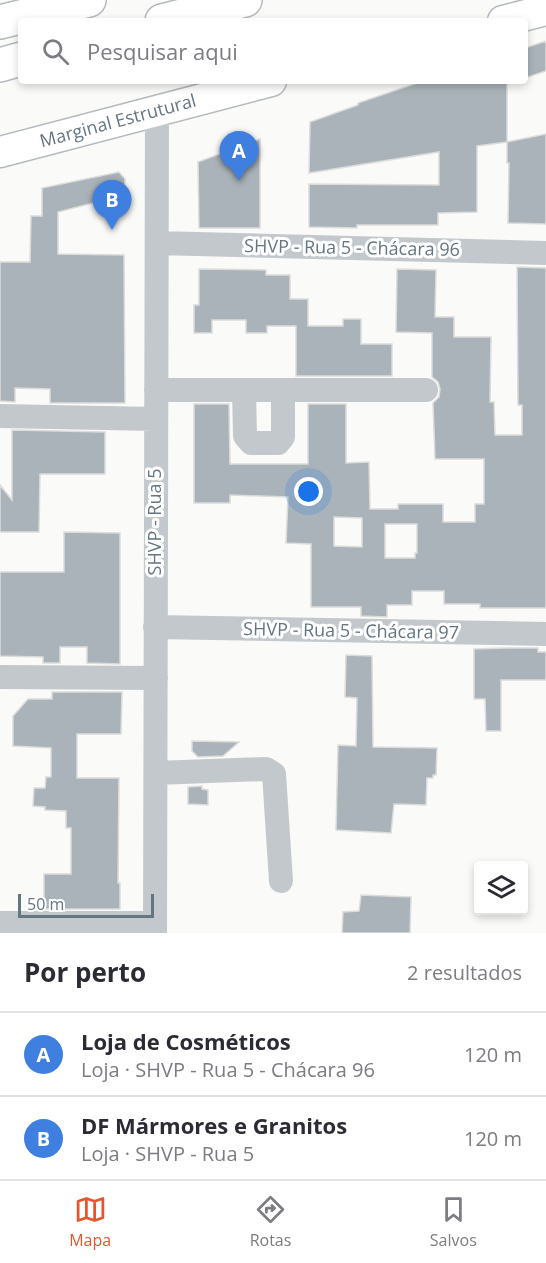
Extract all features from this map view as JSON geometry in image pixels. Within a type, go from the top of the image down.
[{"type":"highway","points":[[0,22],[89,0]]},
{"type":"highway","points":[[174,18],[245,0]]},
{"type":"highway","points":[[0,65],[18,60]]},
{"type":"main road","points":[[515,18],[546,10]]},
{"type":"main road","name":"Marginal Estrutural","points":[[0,152],[259,84]]},
{"type":"street","points":[[0,10],[13,0]]},
{"type":"street","name":"SHVP - Rua 5","points":[[155,928],[157,110]]},
{"type":"street","name":"SHVP - Rua 5 - Chácara 96","points":[[157,243],[546,253]]},
{"type":"street","points":[[156,390],[426,390]]},
{"type":"street","points":[[244,390],[245,436],[251,443],[278,443],[283,437],[283,390]]},
{"type":"street","points":[[0,416],[156,419]]},
{"type":"street","name":"SHVP - Rua 5 - Chácara 97","points":[[155,627],[546,634]]},
{"type":"street","points":[[0,676],[156,678]]},
{"type":"street","points":[[156,772],[266,769],[274,774],[281,881]]},
{"type":"street","points":[[0,923],[155,928]]},
{"type":"building","points":[[546,41],[546,71],[528,77],[528,47]]},
{"type":"building","points":[[414,84],[507,84],[507,142],[477,146],[477,212],[438,213],[438,225],[309,227],[309,184],[439,185],[439,152],[309,173],[310,122],[358,105],[358,103]]},
{"type":"building","points":[[546,134],[546,224],[508,223],[507,142]]},
{"type":"building","points":[[260,139],[260,228],[199,228],[198,162]]},
{"type":"building","points":[[119,172],[125,179],[124,195],[58,212],[58,254],[124,255],[125,403],[50,403],[50,389],[15,388],[15,402],[0,401],[0,262],[30,262],[31,216],[42,216],[42,188]]},
{"type":"building","points":[[517,267],[546,268],[546,608],[480,608],[480,604],[444,604],[444,591],[412,591],[412,605],[387,605],[387,617],[361,616],[361,607],[311,607],[311,544],[286,543],[288,497],[230,495],[230,503],[194,503],[194,404],[229,404],[230,464],[308,464],[308,404],[346,404],[346,463],[369,462],[370,509],[398,509],[398,504],[443,504],[443,522],[475,522],[475,504],[484,504],[484,459],[435,459],[433,403],[439,397],[440,389],[438,382],[432,377],[432,333],[396,332],[397,269],[436,270],[435,317],[454,317],[454,337],[491,337],[490,402],[494,402],[495,435],[522,435],[522,405],[518,405]],"holes":[[[334,517],[362,518],[362,547],[334,546]],[[385,524],[417,524],[415,558],[385,558]]]},
{"type":"building","points":[[199,269],[266,270],[266,275],[290,275],[290,299],[308,299],[308,326],[343,326],[343,319],[361,319],[361,344],[392,344],[392,376],[296,376],[296,326],[267,326],[267,333],[246,333],[246,320],[212,320],[212,333],[194,333],[194,305],[199,305]]},
{"type":"building","points":[[12,430],[105,432],[105,474],[40,474],[39,532],[0,532],[0,485],[12,500]]},
{"type":"building","points":[[64,532],[120,533],[120,664],[87,663],[87,647],[60,647],[60,663],[43,663],[43,657],[0,656],[0,572],[64,572]]},
{"type":"building","points":[[538,648],[538,652],[546,652],[546,680],[501,680],[501,731],[486,731],[485,699],[474,699],[474,649]]},
{"type":"building","points":[[346,655],[372,656],[373,747],[437,748],[436,775],[433,775],[433,778],[427,778],[426,805],[394,804],[391,833],[336,830],[338,745],[356,746],[357,698],[345,697]]},
{"type":"building","points":[[52,692],[122,692],[121,734],[77,734],[77,778],[119,778],[118,883],[120,883],[120,909],[44,909],[44,874],[71,874],[71,828],[66,828],[66,811],[45,810],[45,807],[33,806],[34,788],[45,788],[46,777],[51,777],[51,748],[13,746],[13,716],[28,699],[52,699]]},
{"type":"building","points":[[192,741],[239,742],[223,756],[198,757],[192,751]]},
{"type":"building","points":[[202,786],[202,789],[208,790],[208,805],[188,804],[188,787]]},
{"type":"building","points":[[361,895],[411,897],[410,933],[342,933],[343,912],[359,911]]},
{"type":"place","name":"Loja de Cosméticos","points":[[239,181]]},
{"type":"place","name":"DF Mármores e Granitos","points":[[112,230]]}]
